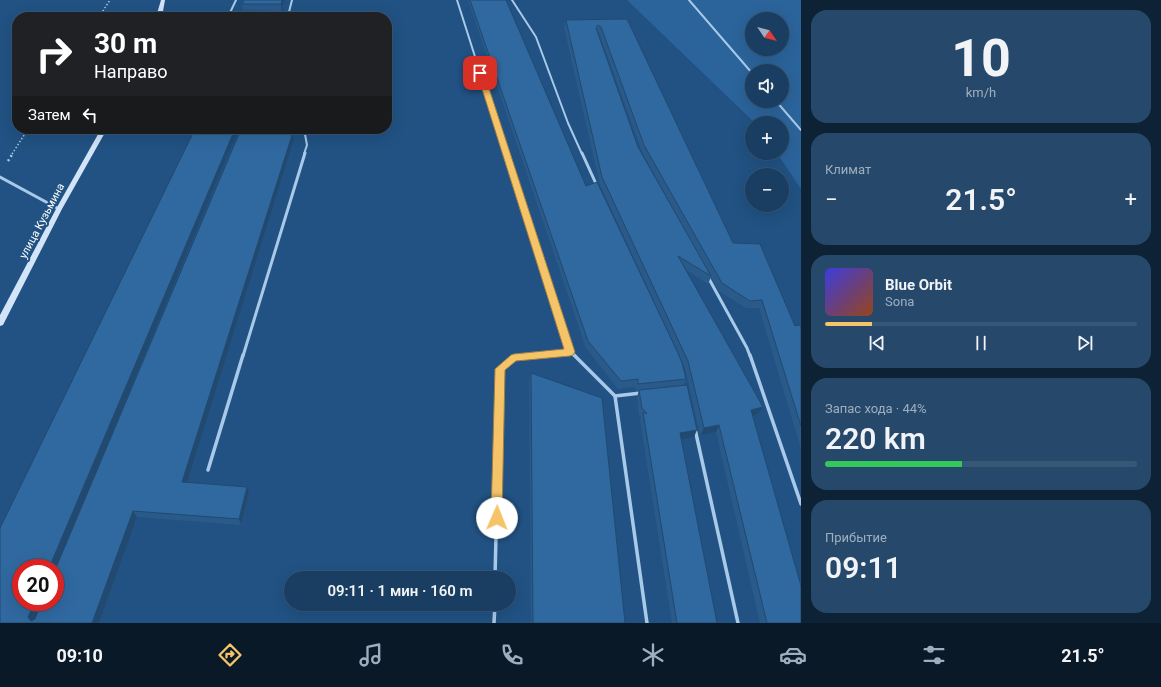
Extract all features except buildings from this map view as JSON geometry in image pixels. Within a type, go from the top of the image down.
[{"type":"main road","points":[[160,12],[163,0]]},
{"type":"main road","name":"улица Кузьмина","points":[[0,323],[59,210],[101,134]]},
{"type":"lane","points":[[230,12],[236,0]]},
{"type":"lane","points":[[289,12],[292,0]]},
{"type":"lane","points":[[457,0],[570,352],[614,396],[647,623]]},
{"type":"lane","points":[[512,0],[536,37],[568,123],[598,188]]},
{"type":"lane","points":[[689,0],[745,65]]},
{"type":"lane","points":[[782,108],[801,130]]},
{"type":"lane","points":[[208,470],[307,145],[305,134]]},
{"type":"lane","points":[[0,177],[59,210]]},
{"type":"lane","points":[[705,272],[747,348],[801,504]]},
{"type":"lane","points":[[495,571],[500,369],[514,358],[570,352]]},
{"type":"lane","points":[[614,396],[643,393]]},
{"type":"lane","points":[[695,426],[738,623]]},
{"type":"lane","points":[[494,623],[495,611]]},
{"type":"path","points":[[102,12],[110,0]]},
{"type":"path","points":[[4,167],[25,134]]},
{"type":"shaded area","points":[[627,0],[801,0],[801,189],[789,171],[789,168],[787,168],[782,160],[789,160],[789,116],[748,116]]},
{"type":"route","points":[[480,73],[570,352],[554,352],[514,358],[500,369],[497,518]]}]
